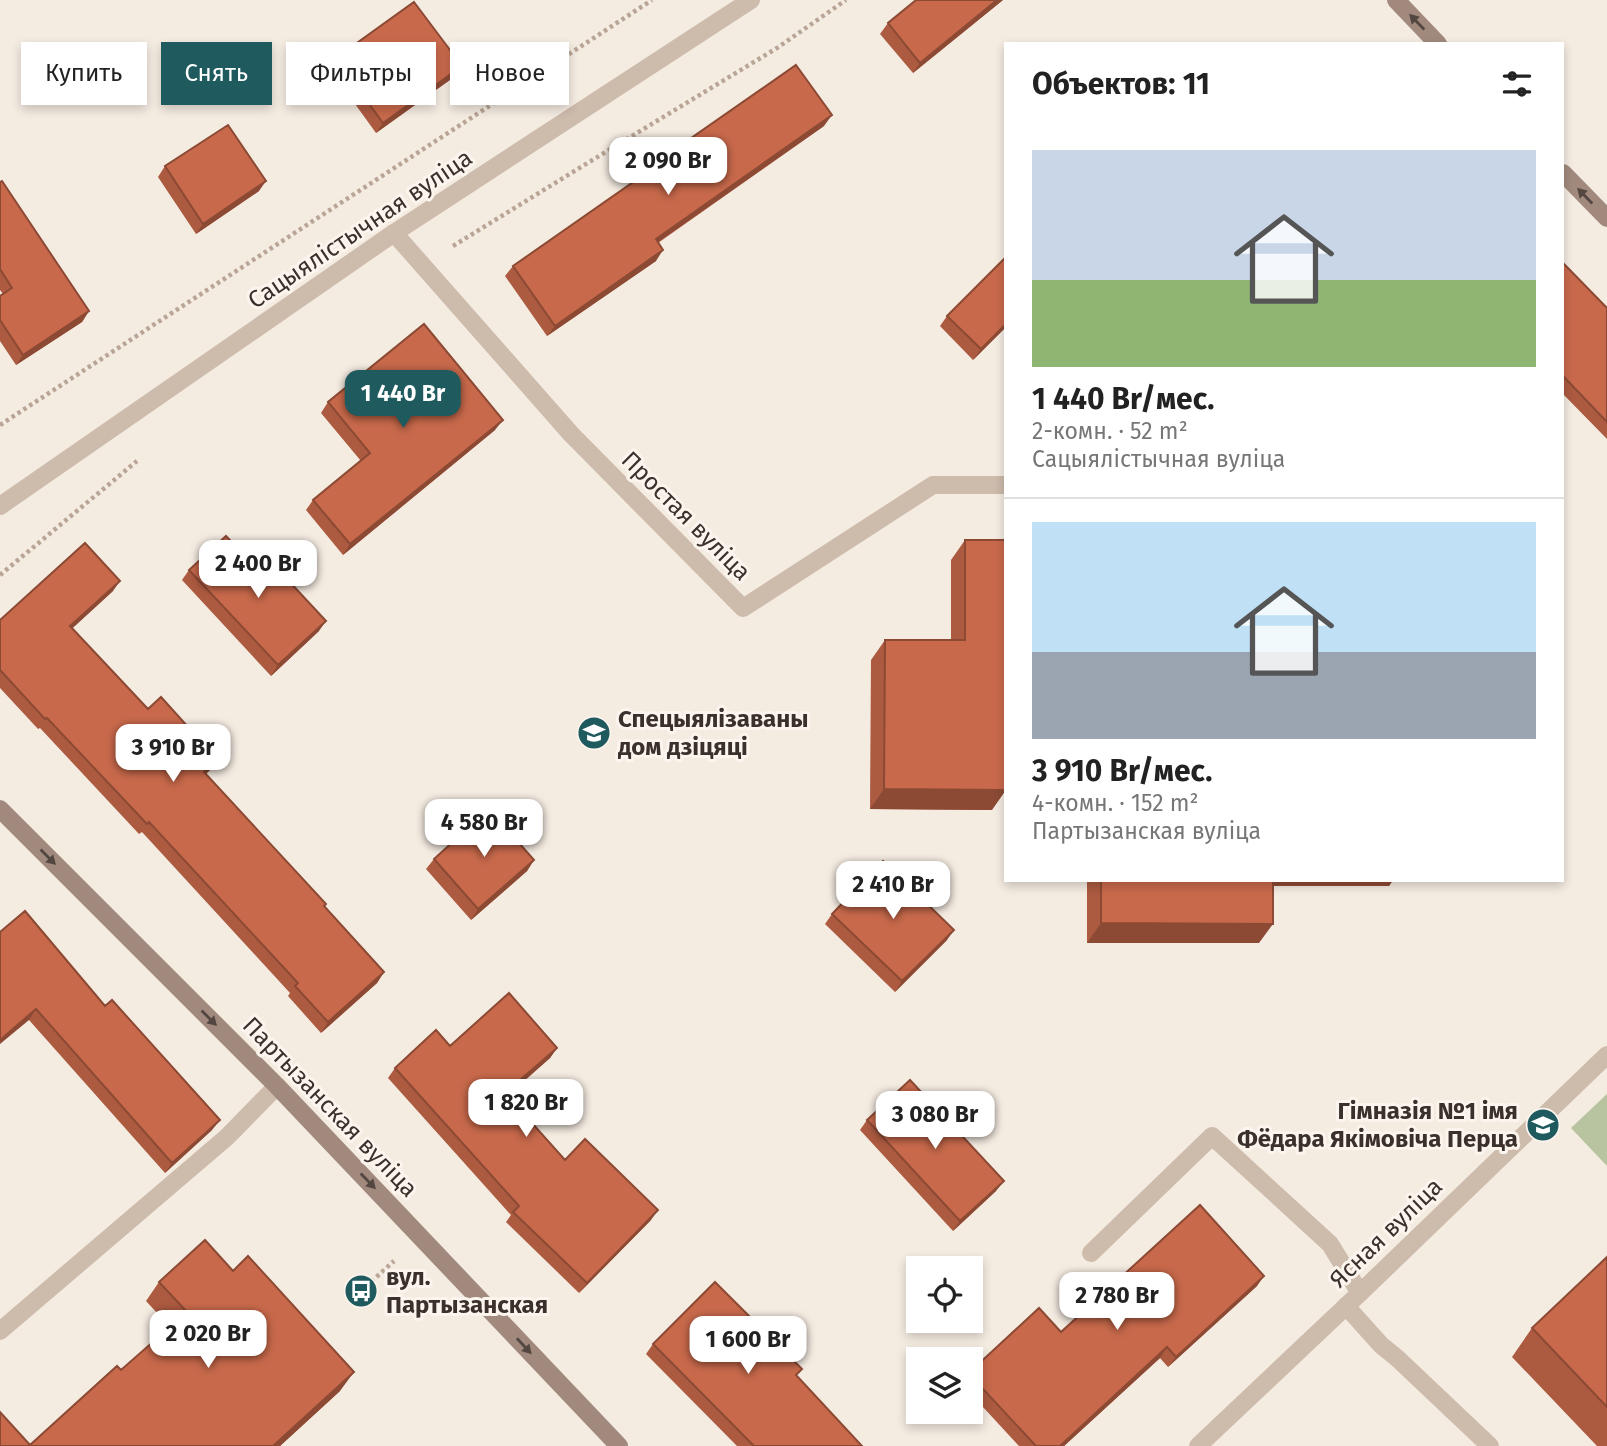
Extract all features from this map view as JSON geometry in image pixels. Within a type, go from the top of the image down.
[{"type":"main road","points":[[1396,0],[1436,42]]},
{"type":"main road","points":[[1564,174],[1607,218]]},
{"type":"main road","name":"Партызанская вуліца","points":[[0,808],[277,1086],[619,1446]]},
{"type":"street","name":"Сацыялістычная вуліца","points":[[0,506],[394,233],[751,0]]},
{"type":"street","name":"Простая вуліца","points":[[394,233],[571,435],[743,608],[933,485],[1004,485]]},
{"type":"street","name":"Ясная вуліца","points":[[1198,1446],[1607,1055]]},
{"type":"street","points":[[0,1331],[227,1136],[277,1086]]},
{"type":"street","points":[[1091,1253],[1212,1136],[1330,1244],[1360,1293]]},
{"type":"street","points":[[1346,1306],[1381,1345],[1490,1446]]},
{"type":"path","points":[[0,425],[652,0]]},
{"type":"green space","points":[[1607,1094],[1607,1166],[1571,1128]]},
{"type":"building","points":[[916,0],[997,0],[920,63],[888,23]]},
{"type":"building","points":[[414,2],[450,50],[450,75],[436,85],[436,42],[358,42]]},
{"type":"building","points":[[796,65],[832,115],[656,239],[663,250],[555,326],[513,266]]},
{"type":"building","points":[[370,105],[408,105],[383,123]]},
{"type":"building","points":[[228,125],[266,181],[203,224],[165,166]]},
{"type":"building","points":[[2,181],[89,311],[23,355],[0,320],[0,296],[12,288],[0,269]]},
{"type":"building","points":[[1004,259],[1004,326],[981,349],[947,316]]},
{"type":"building","points":[[1564,264],[1607,308],[1607,422],[1564,377]]},
{"type":"building","points":[[424,324],[503,420],[350,544],[313,500],[370,453],[328,402]]},
{"type":"building","points":[[226,536],[262,574],[273,564],[326,621],[278,665],[189,570]]},
{"type":"building","points":[[965,540],[1004,540],[1004,790],[884,789],[885,640],[965,640]]},
{"type":"building","points":[[85,543],[120,581],[70,626],[148,709],[161,697],[217,759],[204,772],[326,904],[324,906],[384,972],[328,1022],[295,986],[298,983],[149,822],[147,824],[0,670],[0,620]]},
{"type":"building","points":[[489,809],[534,860],[478,909],[434,859]]},
{"type":"building","points":[[883,861],[954,930],[902,981],[832,914]]},
{"type":"building","points":[[1101,882],[1273,882],[1273,924],[1101,923]]},
{"type":"building","points":[[25,911],[105,1006],[112,1000],[220,1120],[172,1163],[36,1009],[0,1040],[0,932]]},
{"type":"building","points":[[509,993],[557,1048],[505,1093],[565,1160],[585,1139],[658,1210],[587,1283],[513,1212],[519,1206],[395,1068],[436,1030],[450,1046]]},
{"type":"building","points":[[910,1080],[1004,1181],[960,1221],[867,1120]]},
{"type":"building","points":[[1200,1205],[1264,1276],[1176,1357],[1167,1347],[1060,1446],[1036,1446],[983,1389],[983,1360],[1039,1308],[1061,1332]]},
{"type":"building","points":[[205,1240],[233,1271],[248,1256],[354,1372],[273,1446],[0,1446],[0,1412],[30,1445],[117,1366],[121,1370],[187,1312],[159,1282]]},
{"type":"building","points":[[1607,1257],[1607,1407],[1532,1328]]},
{"type":"building","points":[[715,1282],[802,1369],[796,1375],[862,1446],[754,1446],[653,1344]]},
{"type":"place","name":"Спецыялізаваны дом дзіцяці","points":[[594,733]]},
{"type":"place","name":"Гімназія №1 імя Фёдара Якімовіча Перца","points":[[1543,1125]]},
{"type":"place","name":"вул. Партызанская","points":[[361,1291]]}]
